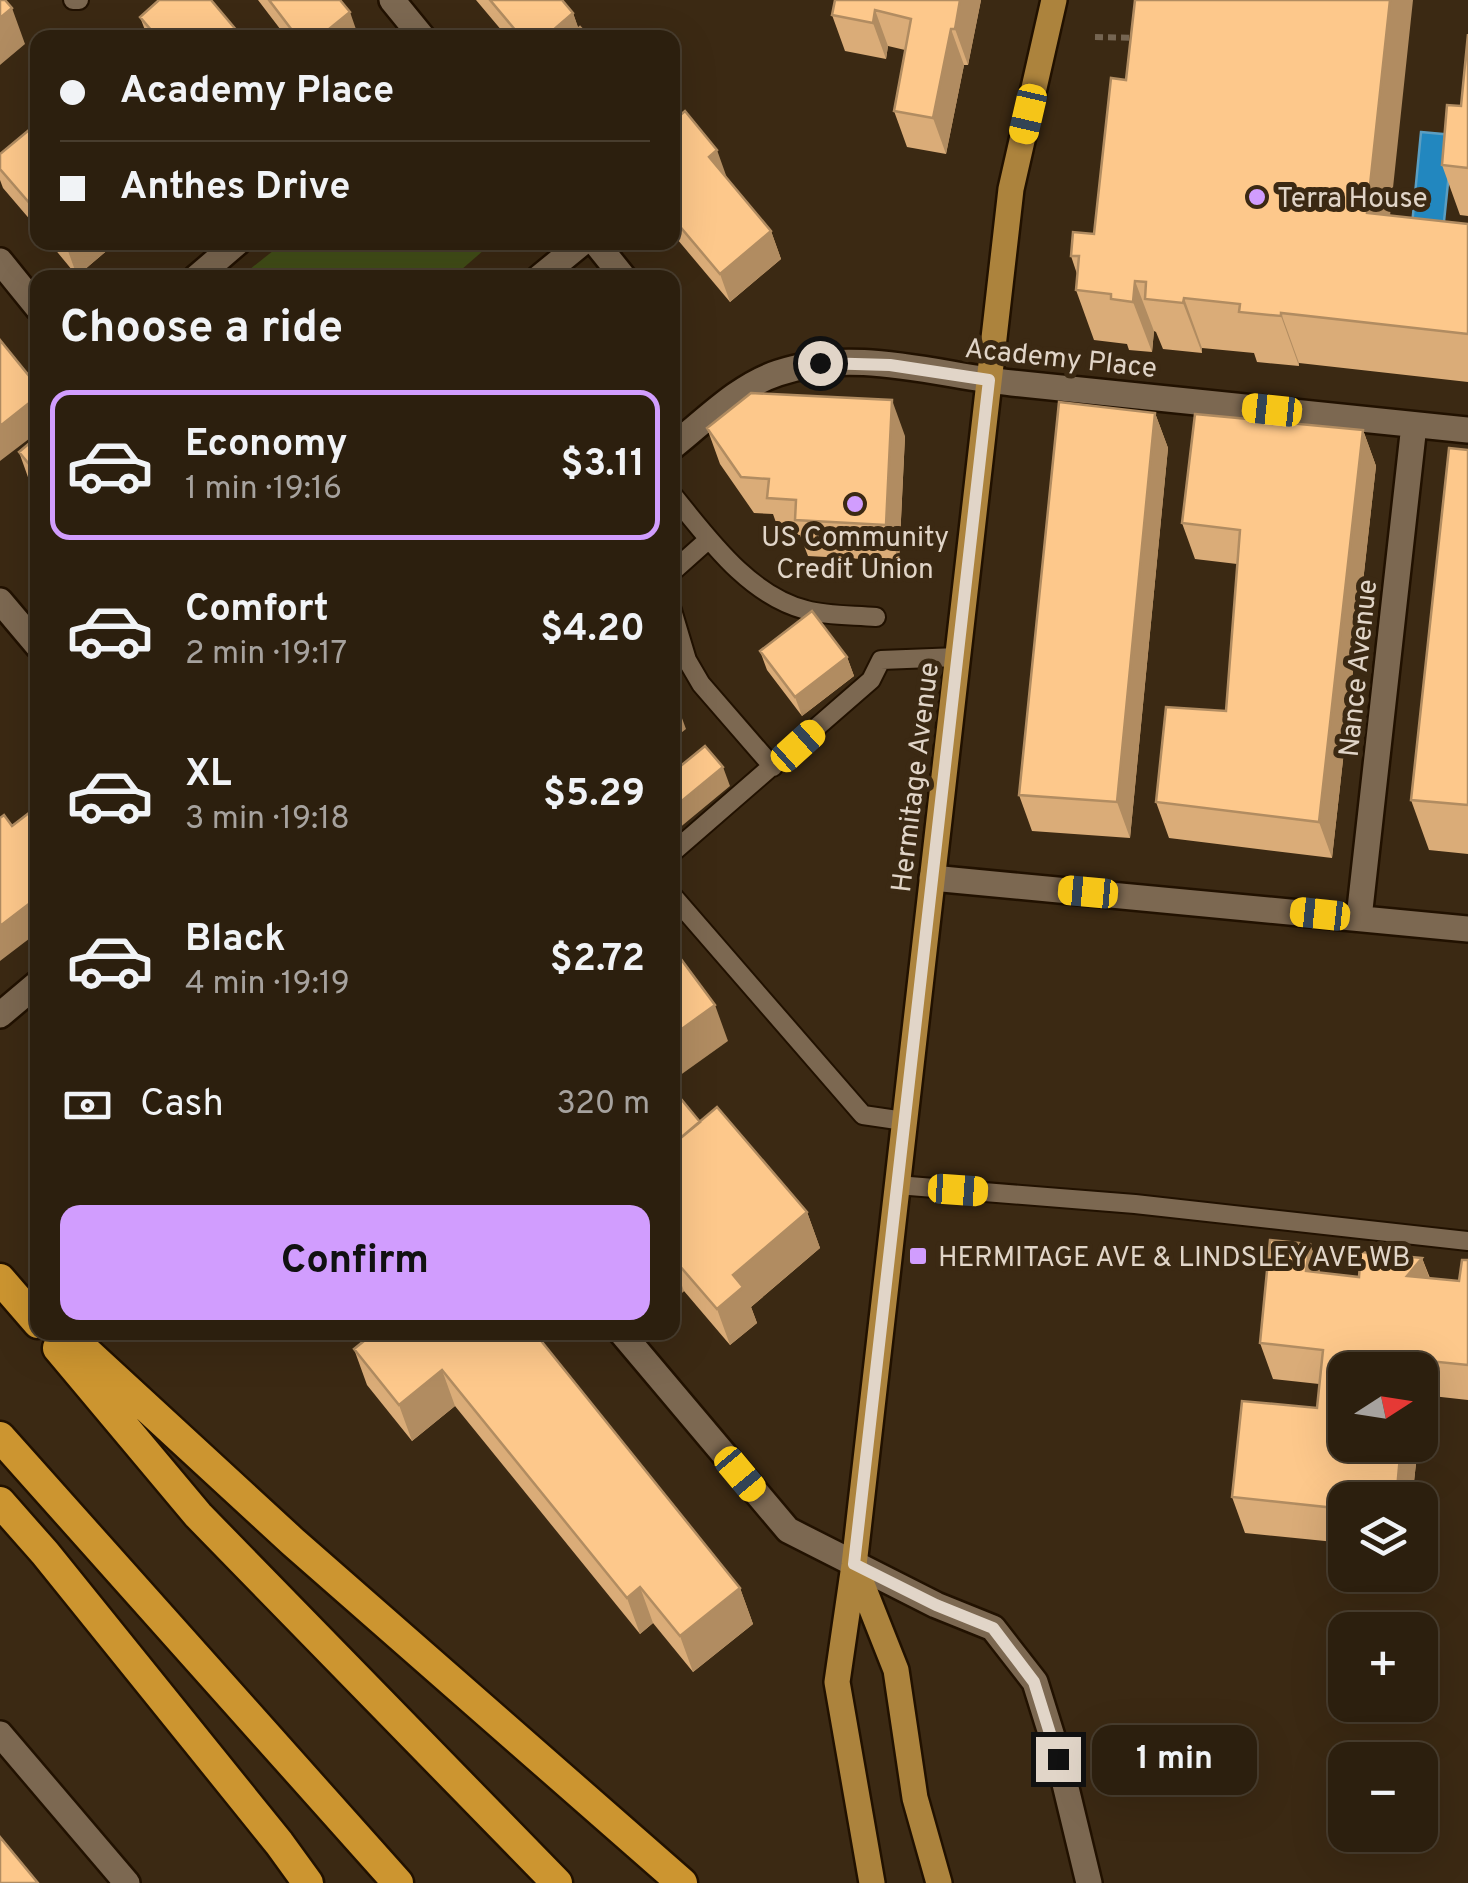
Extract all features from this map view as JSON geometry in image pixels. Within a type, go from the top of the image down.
[{"type":"highway","points":[[0,1276],[30,1300]]},
{"type":"highway","points":[[0,1276],[30,1314]]},
{"type":"highway","points":[[52,1340],[198,1515],[557,1883]]},
{"type":"highway","points":[[74,1340],[321,1567],[682,1883]]},
{"type":"highway","points":[[0,1437],[398,1883]]},
{"type":"highway","points":[[0,1502],[280,1843],[308,1883]]},
{"type":"highway","points":[[0,1522],[45,1553]]},
{"type":"main road","name":"Hermitage Avenue","points":[[872,1883],[837,1682],[854,1564],[1011,189],[1054,0]]},
{"type":"main road","name":"Hermitage Avenue","points":[[854,1564],[896,1670],[915,1798],[940,1883]]},
{"type":"street","points":[[392,0],[416,30]]},
{"type":"street","points":[[205,270],[229,250]]},
{"type":"street","points":[[549,270],[572,250]]},
{"type":"street","points":[[601,250],[617,270]]},
{"type":"street","points":[[0,261],[30,298]]},
{"type":"street","name":"Academy Place","points":[[680,440],[738,393],[776,373],[820,363],[890,365],[989,380],[1468,430]]},
{"type":"street","name":"Nance Avenue","points":[[1359,918],[1414,424]]},
{"type":"street","points":[[0,601],[30,637]]},
{"type":"street","points":[[932,878],[1468,929]]},
{"type":"street","points":[[0,1015],[30,990]]},
{"type":"street","points":[[628,1340],[788,1530],[936,1605],[993,1628],[1034,1682],[1089,1883]]},
{"type":"street","points":[[0,1734],[127,1883]]},
{"type":"lane","points":[[680,504],[708,540],[744,575],[773,596],[806,610],[876,617]]},
{"type":"lane","points":[[680,565],[708,540]]},
{"type":"lane","points":[[680,635],[701,684],[773,767]]},
{"type":"lane","points":[[680,846],[871,680],[881,660],[958,657]]},
{"type":"lane","points":[[680,904],[863,1115],[904,1120]]},
{"type":"lane","points":[[898,1185],[1135,1204],[1468,1241]]},
{"type":"path","points":[[1137,55],[1141,19]]},
{"type":"path","points":[[1095,37],[1138,38]]},
{"type":"green space","points":[[274,250],[484,250],[461,270],[249,270]]},
{"type":"water","points":[[1421,132],[1453,135],[1441,250],[1410,246]]},
{"type":"building","points":[[0,0],[12,8],[0,18]]},
{"type":"building","points":[[159,0],[211,0],[236,30],[151,30],[140,17]]},
{"type":"building","points":[[269,0],[340,0],[350,12],[328,30],[292,30]]},
{"type":"building","points":[[490,0],[562,0],[573,13],[553,30],[515,30]]},
{"type":"building","points":[[835,0],[960,0],[933,118],[894,111],[911,19],[875,10],[873,23],[832,15]]},
{"type":"building","name":"Terra House","points":[[1135,0],[1390,0],[1367,213],[1468,224],[1468,334],[1281,313],[1239,312],[1240,304],[1184,298],[1183,303],[1145,299],[1146,282],[1135,281],[1133,302],[1111,299],[1111,294],[1076,290],[1079,256],[1071,256],[1073,232],[1094,234],[1111,78],[1126,80]]},
{"type":"building","points":[[1468,34],[1468,168],[1442,165],[1447,105],[1461,106]]},
{"type":"building","points":[[685,111],[717,150],[709,157],[771,231],[720,274],[680,226],[680,115]]},
{"type":"building","points":[[30,129],[30,204],[0,169],[0,154]]},
{"type":"building","points":[[0,340],[30,377],[30,402],[0,426]]},
{"type":"building","points":[[751,393],[892,400],[886,525],[795,520],[796,500],[767,498],[769,479],[741,477],[707,428]]},
{"type":"building","points":[[1059,402],[1155,413],[1117,802],[1019,795]]},
{"type":"building","points":[[1195,414],[1363,430],[1319,822],[1156,802],[1166,707],[1226,711],[1240,530],[1182,523]]},
{"type":"building","points":[[30,443],[30,465],[19,452]]},
{"type":"building","points":[[1449,448],[1468,450],[1468,805],[1411,800]]},
{"type":"building","points":[[812,611],[847,657],[795,697],[760,651]]},
{"type":"building","points":[[705,746],[723,767],[680,802],[680,766]]},
{"type":"building","points":[[30,812],[30,903],[0,926],[0,818],[4,815],[12,826]]},
{"type":"building","points":[[680,958],[715,1005],[680,1030]]},
{"type":"building","points":[[680,1098],[700,1122],[680,1138]]},
{"type":"building","points":[[717,1107],[807,1212],[733,1275],[743,1287],[717,1309],[680,1266],[680,1138]]},
{"type":"building","points":[[1270,1240],[1310,1244],[1306,1271],[1359,1277],[1361,1252],[1422,1258],[1407,1276],[1459,1281],[1462,1260],[1468,1260],[1468,1365],[1438,1362],[1438,1352],[1328,1352],[1328,1462],[1399,1462],[1398,1482],[1328,1482],[1328,1507],[1232,1497],[1242,1401],[1317,1408],[1323,1350],[1260,1343]]},
{"type":"building","points":[[365,1340],[540,1340],[740,1588],[680,1636],[640,1587],[627,1598],[442,1370],[399,1405],[354,1349]]},
{"type":"building","points":[[0,1837],[38,1883],[0,1883]]},
{"type":"place","name":"Terra House","points":[[1257,197]]},
{"type":"place","name":"US Community Credit Union","points":[[855,504]]},
{"type":"place","name":"HERMITAGE AVE & LINDSLEY AVE WB","points":[[918,1256]]},
{"type":"route","points":[[820,363],[890,365],[989,380],[854,1564],[993,1628],[1034,1682],[1058,1759]]}]
